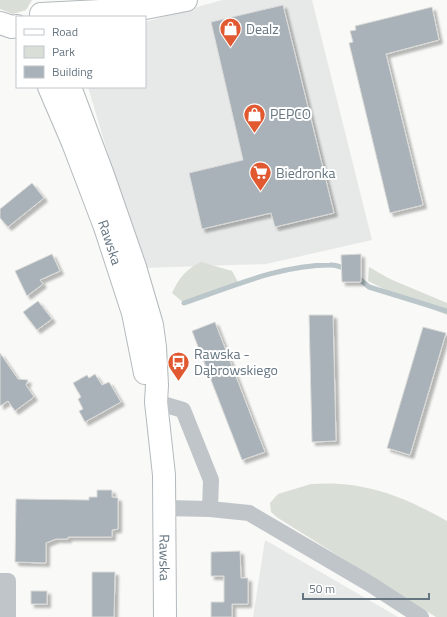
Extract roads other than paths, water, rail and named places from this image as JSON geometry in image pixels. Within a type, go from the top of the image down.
[{"type":"street","points":[[41,12],[140,9],[186,0]]},
{"type":"street","name":"Rawska","points":[[49,88],[73,143],[105,227],[133,313],[144,369],[156,402]]},
{"type":"street","name":"Rawska","points":[[70,88],[103,175],[149,312],[155,347],[158,385],[156,402],[163,468],[165,508],[165,617]]},
{"type":"street","points":[[156,402],[183,410],[211,480],[210,509]]},
{"type":"street","points":[[165,508],[210,509],[249,513],[370,584],[421,617]]},
{"type":"street","points":[[0,582],[8,582],[8,617]]},
{"type":"waterway","points":[[184,303],[256,278],[293,269],[332,265],[348,269]]},
{"type":"waterway","points":[[356,276],[369,287],[447,311]]},
{"type":"place","name":"Dealz","points":[[230,48]]},
{"type":"place","name":"PEPCO","points":[[255,134]]},
{"type":"place","name":"Biedronka","points":[[261,192]]},
{"type":"place","name":"Rawska - Dąbrowskiego","points":[[178,382]]}]
